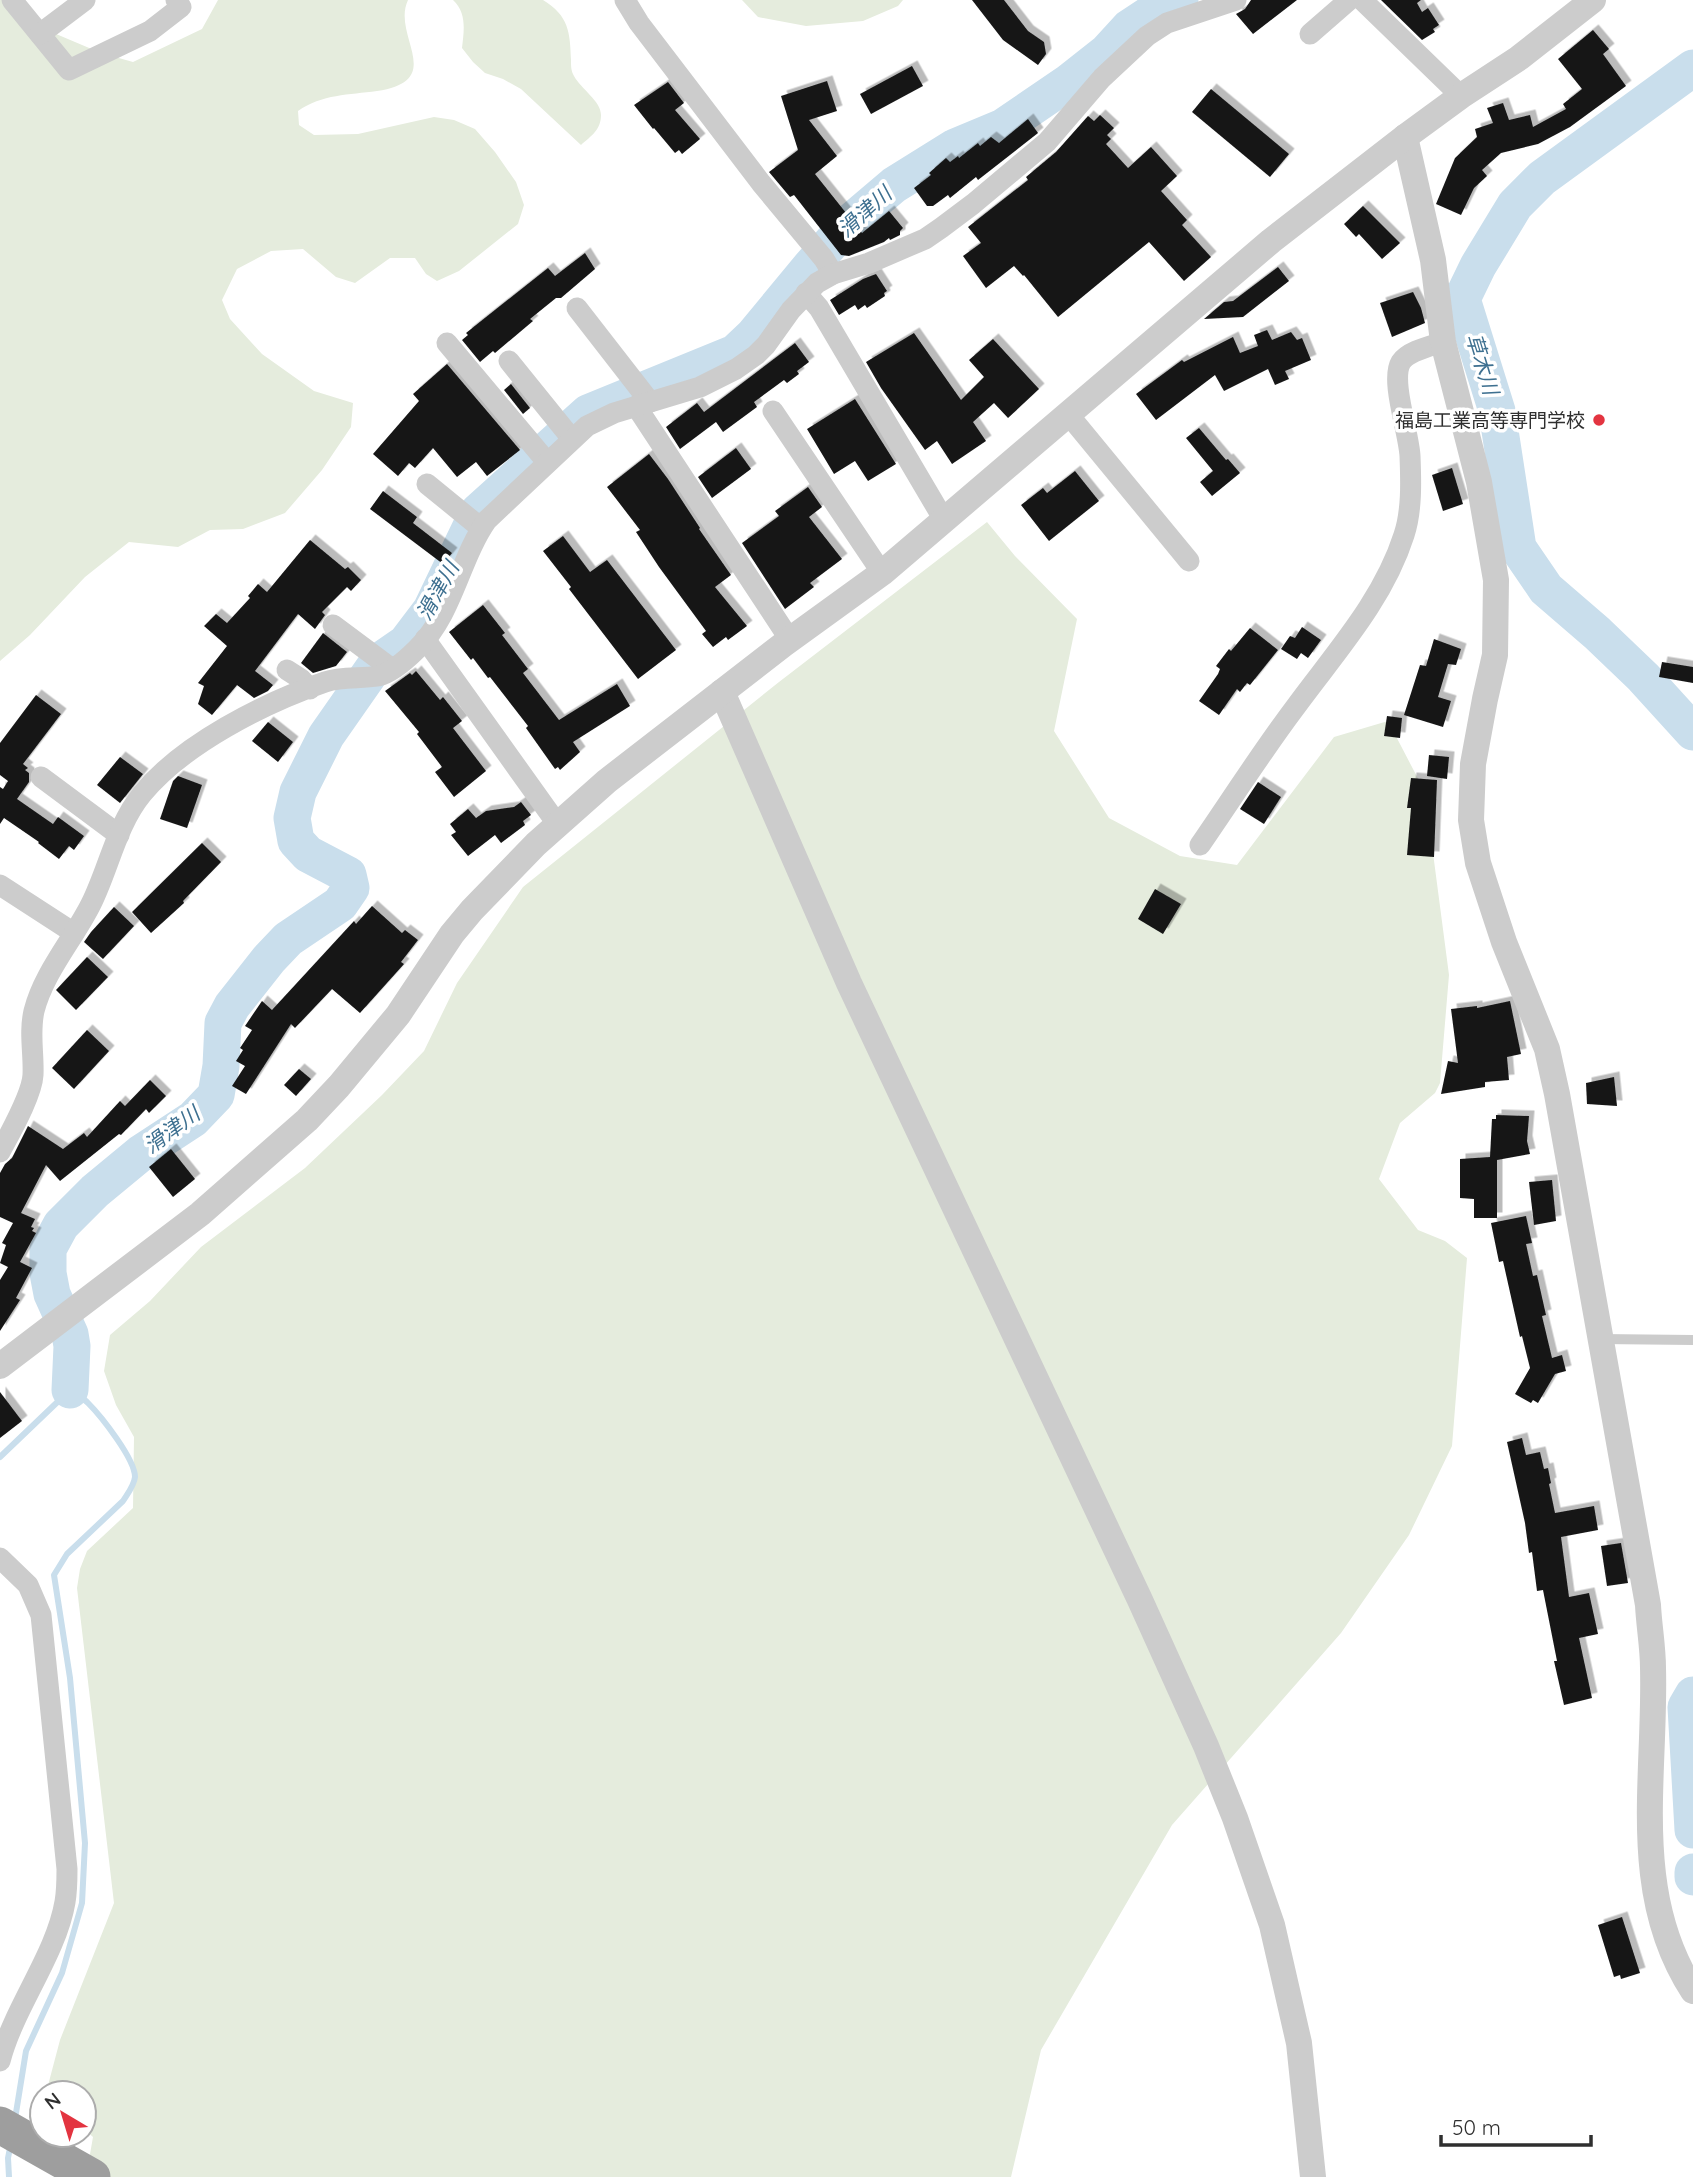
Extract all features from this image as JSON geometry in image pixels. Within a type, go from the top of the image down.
[{"type":"highway","points":[[0,2125],[92,2177]]},
{"type":"street","points":[[12,0],[69,71],[150,32],[181,7],[176,0]]},
{"type":"street","points":[[40,34],[85,0]]},
{"type":"street","points":[[625,0],[639,23],[833,274]]},
{"type":"street","points":[[0,1152],[30,1091],[33,1077],[30,1037],[34,1011],[45,981],[92,902],[133,807],[166,769],[181,757],[256,713],[327,681],[379,676],[392,669],[425,639],[449,601],[470,548],[487,520],[587,426],[614,413],[699,387],[736,369],[766,345],[806,292],[817,283],[833,274],[925,239],[973,204],[1047,142],[1102,78],[1147,36],[1167,23],[1236,0]]},
{"type":"street","points":[[1310,34],[1349,0]]},
{"type":"street","points":[[1362,0],[1461,96]]},
{"type":"street","points":[[0,1366],[200,1214],[307,1120],[398,1016],[452,934],[512,867],[607,781],[882,573],[1271,241],[1405,137],[1519,58],[1593,0]]},
{"type":"street","points":[[1405,137],[1433,260],[1443,342],[1479,482],[1496,580],[1495,655],[1473,764],[1471,820],[1478,863],[1504,942],[1547,1049],[1558,1094],[1648,1605],[1653,1668],[1650,1863],[1668,1937],[1681,1973],[1693,1991]]},
{"type":"street","points":[[806,292],[819,308],[944,520]]},
{"type":"street","points":[[577,308],[643,404],[790,640]]},
{"type":"street","points":[[1200,845],[1286,720],[1375,600],[1386,578],[1405,534],[1410,508],[1410,454],[1397,370],[1402,359],[1443,342]]},
{"type":"street","points":[[447,343],[547,462]]},
{"type":"street","points":[[509,361],[572,439]]},
{"type":"street","points":[[773,411],[882,573]]},
{"type":"street","points":[[1068,414],[1189,561]]},
{"type":"street","points":[[427,484],[481,528]]},
{"type":"street","points":[[333,625],[392,669]]},
{"type":"street","points":[[425,639],[558,825]]},
{"type":"street","points":[[287,670],[310,689]]},
{"type":"street","points":[[722,692],[849,983],[1134,1588],[1236,1818],[1272,1925],[1299,2043],[1313,2177]]},
{"type":"street","points":[[41,777],[119,835]]},
{"type":"street","points":[[0,885],[74,933]]},
{"type":"street","points":[[0,1558],[28,1585],[41,1615],[67,1869],[66,1899],[62,1915],[8,2035],[0,2061]]},
{"type":"lane","points":[[1600,1339],[1693,1340]]},
{"type":"green space","points":[[0,0],[20,0],[49,31],[101,53],[133,62],[202,29],[218,0],[408,0],[406,28],[414,67],[409,77],[398,85],[377,91],[336,96],[307,105],[298,111],[299,125],[314,135],[358,134],[434,117],[454,120],[475,129],[495,152],[516,182],[524,205],[518,224],[459,271],[437,281],[426,274],[415,258],[390,258],[355,283],[336,277],[303,249],[271,251],[237,269],[222,300],[230,319],[262,354],[314,391],[353,403],[351,427],[322,470],[285,513],[243,529],[210,530],[178,547],[129,542],[85,577],[30,635],[0,661]]},
{"type":"green space","points":[[453,0],[543,0],[552,6],[563,19],[569,33],[573,74],[600,110],[599,125],[592,136],[581,145],[521,89],[485,73],[473,62],[462,48],[463,16]]},
{"type":"green space","points":[[742,0],[903,0],[898,6],[863,21],[806,26],[758,17]]},
{"type":"green space","points":[[987,522],[1015,556],[1077,619],[1054,731],[1109,818],[1180,856],[1237,865],[1334,737],[1388,721],[1425,792],[1449,975],[1440,1083],[1435,1093],[1400,1123],[1379,1179],[1418,1230],[1445,1241],[1467,1258],[1452,1446],[1409,1535],[1341,1633],[1172,1825],[1041,2050],[1011,2177],[86,2177],[91,2149],[98,2149],[98,2079],[50,2079],[60,2040],[114,1903],[77,1588],[87,1551],[133,1508],[134,1437],[116,1405],[104,1371],[110,1335],[150,1301],[201,1247],[305,1168],[424,1051],[457,983],[523,887],[779,682]]},
{"type":"building","points":[[972,0],[1004,0],[1028,31],[1044,42],[1046,54],[1038,65],[1003,40]]},
{"type":"building","points":[[1251,0],[1297,0],[1253,34],[1236,14],[1245,9]]},
{"type":"building","points":[[1381,0],[1421,0],[1417,3],[1422,12],[1428,8],[1439,25],[1433,29],[1435,32],[1422,40]]},
{"type":"building","points":[[1593,30],[1609,49],[1603,54],[1626,86],[1570,127],[1538,144],[1501,153],[1482,170],[1487,176],[1474,188],[1461,215],[1436,204],[1455,158],[1477,137],[1475,129],[1493,123],[1487,108],[1503,103],[1509,120],[1530,115],[1533,127],[1566,109],[1563,104],[1582,89],[1558,59]]},
{"type":"building","points":[[912,66],[923,86],[871,114],[860,94]]},
{"type":"building","points":[[827,81],[837,111],[809,120],[837,156],[815,174],[862,233],[889,211],[903,228],[900,235],[849,256],[841,255],[794,195],[790,197],[769,172],[798,150],[781,96]]},
{"type":"building","points":[[668,82],[684,103],[675,110],[700,139],[682,154],[679,150],[675,153],[634,105]]},
{"type":"building","points":[[1211,89],[1289,154],[1270,177],[1192,112]]},
{"type":"building","points":[[1100,115],[1114,128],[1107,135],[1111,139],[1106,144],[1128,168],[1151,147],[1177,176],[1161,191],[1187,220],[1182,225],[1211,257],[1184,281],[1149,242],[1058,317],[1014,266],[986,288],[963,256],[981,243],[968,227],[1028,180],[1026,177],[1056,152],[1088,116],[1094,121]]},
{"type":"building","points":[[1028,119],[1038,133],[978,180],[976,177],[950,198],[948,195],[933,206],[927,206],[914,188],[931,175],[929,173],[946,158],[950,162],[958,156],[959,158],[978,143],[980,146],[991,137],[999,143]]},
{"type":"building","points":[[1363,206],[1400,243],[1382,259],[1359,234],[1356,237],[1344,224]]},
{"type":"building","points":[[585,253],[595,269],[561,298],[556,298],[530,319],[533,321],[495,353],[493,351],[480,362],[462,340],[468,335],[466,333],[548,268],[555,276]]},
{"type":"building","points":[[1278,267],[1289,281],[1243,317],[1204,319],[1224,302],[1233,301]]},
{"type":"building","points":[[876,274],[887,291],[885,296],[867,308],[865,305],[858,310],[855,305],[839,315],[830,300]]},
{"type":"building","points":[[1413,292],[1425,323],[1392,337],[1380,303]]},
{"type":"building","points":[[1267,330],[1272,340],[1291,332],[1297,340],[1302,338],[1311,360],[1285,371],[1289,379],[1275,385],[1268,369],[1224,391],[1215,375],[1156,420],[1136,394],[1182,360],[1184,362],[1233,337],[1240,353],[1258,346],[1254,335]]},
{"type":"building","points":[[914,333],[961,400],[984,377],[969,360],[993,339],[1039,389],[1008,418],[994,403],[973,422],[986,441],[952,464],[937,441],[925,450],[866,362]]},
{"type":"building","points":[[795,343],[809,362],[797,371],[799,374],[787,383],[784,380],[754,402],[757,407],[723,432],[716,422],[680,449],[666,427],[697,403],[704,412]]},
{"type":"building","points":[[447,364],[520,450],[487,476],[476,462],[457,477],[433,448],[415,468],[409,463],[398,476],[373,454],[419,401],[413,394]]},
{"type":"building","points":[[511,384],[530,408],[523,414],[504,390]]},
{"type":"building","points":[[855,399],[896,464],[868,481],[855,461],[834,474],[807,429]]},
{"type":"building","points":[[1199,428],[1240,473],[1212,496],[1200,482],[1213,471],[1186,438]]},
{"type":"building","points":[[736,448],[751,469],[712,498],[698,477]]},
{"type":"building","points":[[649,454],[731,575],[715,587],[747,626],[713,647],[702,634],[706,631],[636,532],[640,530],[607,487]]},
{"type":"building","points":[[1452,468],[1463,504],[1443,511],[1432,475]]},
{"type":"building","points":[[1075,471],[1099,501],[1049,541],[1021,505],[1043,488],[1047,493]]},
{"type":"building","points":[[808,487],[822,507],[809,517],[842,559],[810,583],[814,587],[785,609],[742,543],[779,516],[775,511]]},
{"type":"building","points":[[383,491],[417,517],[413,523],[452,553],[443,564],[370,509]]},
{"type":"building","points":[[563,536],[590,572],[607,560],[676,650],[638,679],[543,551]]},
{"type":"building","points":[[310,540],[345,569],[348,567],[361,580],[351,591],[347,587],[322,612],[325,615],[315,629],[298,614],[255,671],[273,685],[268,691],[254,698],[237,685],[212,715],[198,704],[204,686],[198,683],[227,646],[204,626],[216,614],[227,623],[250,598],[248,596],[258,584],[267,592]]},
{"type":"building","points":[[483,605],[528,669],[523,673],[559,720],[617,684],[630,706],[573,742],[580,752],[560,770],[558,767],[555,769],[526,728],[528,726],[490,677],[488,678],[473,658],[471,660],[449,632]]},
{"type":"building","points":[[1302,627],[1321,640],[1308,658],[1301,653],[1297,659],[1281,649],[1290,636],[1295,638]]},
{"type":"building","points":[[1250,628],[1278,650],[1250,685],[1247,683],[1240,692],[1237,689],[1219,715],[1199,701],[1218,674],[1220,669],[1216,666]]},
{"type":"building","points":[[323,633],[347,652],[336,666],[313,673],[301,663]]},
{"type":"building","points":[[1434,639],[1461,649],[1456,665],[1448,664],[1438,697],[1451,701],[1443,727],[1404,715],[1420,665],[1426,666]]},
{"type":"building","points":[[1662,662],[1693,667],[1693,683],[1659,677]]},
{"type":"building","points":[[416,671],[440,700],[443,697],[462,721],[453,728],[486,771],[454,797],[435,772],[442,767],[417,734],[419,732],[385,691]]},
{"type":"building","points":[[36,695],[61,714],[23,764],[28,768],[25,770],[29,773],[29,782],[17,799],[53,824],[58,817],[84,836],[74,850],[69,846],[59,859],[4,818],[0,824],[0,787],[3,789],[8,781],[0,775],[0,743]]},
{"type":"building","points":[[1387,716],[1402,718],[1400,738],[1384,736]]},
{"type":"building","points":[[268,722],[293,742],[278,762],[252,741]]},
{"type":"building","points":[[1429,755],[1449,757],[1447,779],[1427,776]]},
{"type":"building","points":[[120,757],[143,774],[120,803],[97,785]]},
{"type":"building","points":[[178,776],[202,785],[187,828],[160,819],[173,781]]},
{"type":"building","points":[[1411,778],[1437,780],[1434,857],[1407,855],[1411,808],[1407,808]]},
{"type":"building","points":[[1258,782],[1281,797],[1264,824],[1240,809]]},
{"type":"building","points":[[521,802],[531,815],[523,821],[525,825],[501,843],[495,835],[468,856],[451,835],[456,832],[450,824],[468,809],[476,818],[486,811],[514,807]]},
{"type":"building","points":[[202,843],[221,862],[184,903],[151,933],[132,912]]},
{"type":"building","points":[[1155,889],[1181,904],[1163,934],[1138,919]]},
{"type":"building","points":[[372,906],[402,933],[405,930],[418,940],[401,962],[404,964],[360,1013],[332,989],[295,1028],[291,1024],[246,1094],[232,1086],[245,1066],[236,1061],[243,1050],[240,1048],[252,1030],[245,1026],[262,1001],[272,1010],[354,921],[356,924]]},
{"type":"building","points":[[114,907],[134,926],[103,959],[84,942]]},
{"type":"building","points":[[87,957],[108,977],[76,1010],[56,990]]},
{"type":"building","points":[[1510,1001],[1521,1054],[1507,1057],[1509,1080],[1485,1082],[1485,1087],[1441,1094],[1448,1061],[1458,1063],[1451,1009],[1477,1008]]},
{"type":"building","points":[[87,1030],[109,1051],[74,1089],[52,1068]]},
{"type":"building","points":[[299,1069],[311,1079],[296,1096],[284,1085]]},
{"type":"building","points":[[1614,1077],[1617,1106],[1587,1104],[1586,1083]]},
{"type":"building","points":[[150,1080],[166,1096],[149,1113],[146,1109],[121,1135],[60,1181],[46,1165],[21,1213],[35,1219],[31,1227],[36,1233],[20,1262],[32,1268],[16,1298],[20,1300],[0,1331],[0,1280],[8,1267],[0,1263],[6,1245],[2,1243],[13,1223],[0,1217],[0,1173],[5,1164],[12,1158],[28,1126],[63,1149],[84,1133],[87,1137],[120,1101],[125,1106]]},
{"type":"building","points":[[1496,1115],[1529,1116],[1527,1141],[1530,1154],[1497,1160],[1497,1218],[1474,1218],[1474,1199],[1460,1198],[1460,1159],[1490,1157],[1492,1119],[1496,1119]]},
{"type":"building","points":[[171,1149],[195,1179],[173,1197],[149,1167]]},
{"type":"building","points":[[1552,1180],[1556,1221],[1534,1225],[1529,1182]]},
{"type":"building","points":[[1526,1216],[1532,1243],[1526,1244],[1533,1276],[1537,1275],[1546,1315],[1542,1316],[1552,1358],[1562,1355],[1566,1371],[1555,1374],[1538,1403],[1533,1400],[1531,1403],[1515,1394],[1530,1368],[1522,1336],[1520,1337],[1503,1261],[1499,1262],[1491,1223]]},
{"type":"building","points":[[0,1392],[22,1421],[0,1438]]},
{"type":"building","points":[[1522,1438],[1526,1455],[1540,1452],[1544,1469],[1548,1468],[1555,1513],[1594,1506],[1598,1530],[1561,1537],[1569,1597],[1589,1593],[1598,1634],[1579,1638],[1592,1698],[1564,1705],[1543,1590],[1537,1591],[1532,1552],[1529,1553],[1507,1442]]},
{"type":"building","points":[[1621,1543],[1628,1583],[1607,1586],[1601,1546]]},
{"type":"building","points":[[1622,1917],[1640,1973],[1621,1979],[1620,1975],[1614,1977],[1598,1925]]},
{"type":"waterway","name":"滑津川","points":[[70,1390],[72,1346],[70,1334],[52,1294],[48,1273],[48,1249],[61,1225],[95,1191],[141,1153],[193,1119],[216,1095],[221,1066],[223,1023],[232,1006],[288,939],[340,904],[351,888],[348,875],[308,854],[296,841],[292,818],[298,792],[326,736],[377,663],[406,643],[431,610],[478,512],[588,413],[735,353],[753,336],[848,224],[894,185],[955,147],[1003,127],[1069,82],[1107,52],[1129,28],[1156,10],[1180,0]]},
{"type":"waterway","name":"草木川","points":[[1693,68],[1542,178],[1515,205],[1478,266],[1462,299],[1497,411],[1518,548],[1546,589],[1643,677],[1693,732]]},
{"type":"waterway","points":[[0,1457],[70,1390],[88,1403],[109,1427],[124,1449],[135,1477],[123,1501],[67,1554],[54,1575],[70,1678],[85,1843],[82,1903],[62,1973],[26,2051],[15,2119]]},
{"type":"waterway","name":"草木川","points":[[1693,1695],[1686,1707],[1693,1830]]},
{"type":"waterway","name":"草木川","points":[[1693,1872],[1693,1877]]},
{"type":"waterway","points":[[9,2177],[8,2158],[11,2143]]},
{"type":"place","name":"福島工業高等専門学校","points":[[1599,420]]}]
